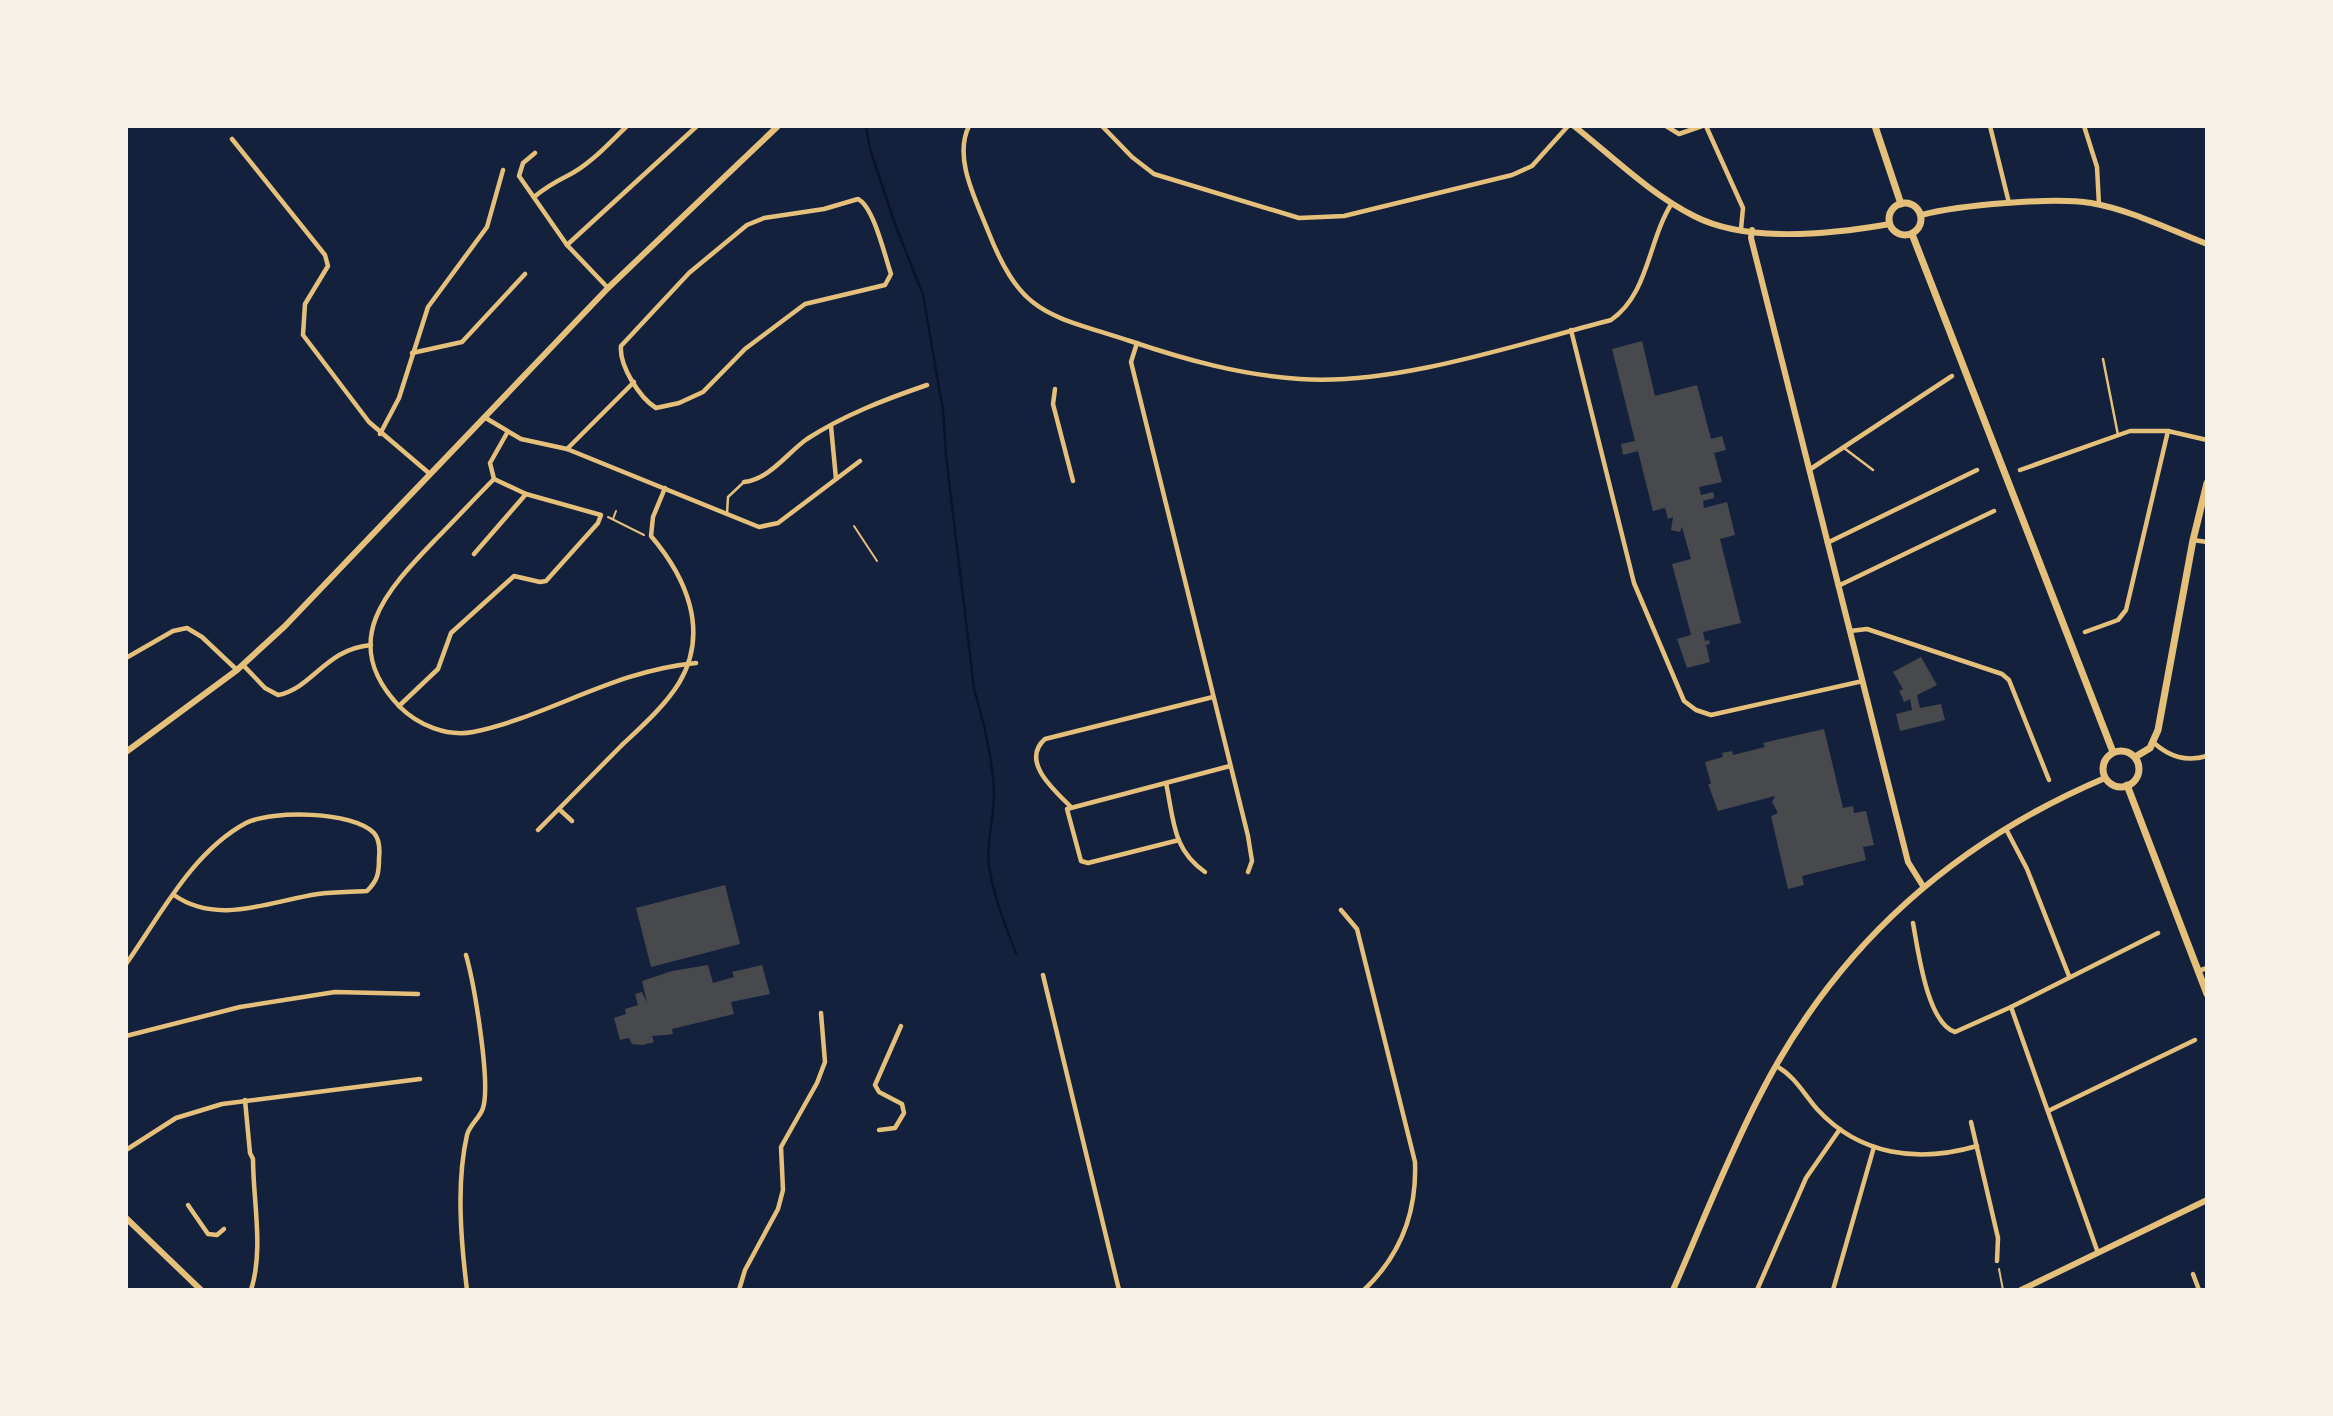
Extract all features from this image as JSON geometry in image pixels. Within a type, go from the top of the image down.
[{"type":"main road","points":[[126,752],[240,668],[285,626],[608,288],[778,126]]},
{"type":"main road","points":[[1574,126],[1672,203],[1702,220],[1741,229],[1831,233],[1890,224]]},
{"type":"main road","points":[[1875,126],[1901,204]]},
{"type":"main road","points":[[1921,215],[2066,201],[2099,205],[2207,244]]},
{"type":"main road","points":[[1901,204],[1913,205],[1921,215],[1921,224],[1912,234],[1899,234],[1890,224],[1891,212],[1901,204]]},
{"type":"main road","points":[[1752,230],[1751,238],[1908,862],[1923,886]]},
{"type":"main road","points":[[1912,234],[2113,752]]},
{"type":"main road","points":[[2135,757],[2154,743],[2193,540],[2207,483]]},
{"type":"main road","points":[[2113,752],[2128,752],[2135,757],[2138,772],[2127,785],[2116,786],[2105,778],[2103,764],[2113,752]]},
{"type":"main road","points":[[1673,1290],[1776,1066],[1834,980],[1870,936],[1923,886],[1958,859],[2006,829],[2105,778]]},
{"type":"main road","points":[[2127,785],[2207,994]]},
{"type":"main road","points":[[2021,1290],[2207,1200]]},
{"type":"main road","points":[[126,1218],[201,1290]]},
{"type":"street","points":[[534,197],[556,179],[566,177],[584,164],[627,126]]},
{"type":"street","points":[[567,245],[697,126]]},
{"type":"street","points":[[969,126],[961,148],[968,176],[998,258],[1016,287],[1040,309],[1137,344],[1242,373],[1318,380],[1400,372],[1611,320],[1631,302],[1659,225],[1672,203]]},
{"type":"street","points":[[1102,126],[1132,157],[1154,174],[1203,191],[1309,219],[1344,216],[1511,175],[1532,166],[1568,126]]},
{"type":"street","points":[[1666,126],[1679,134],[1704,126],[1743,208],[1741,229]]},
{"type":"street","points":[[1990,126],[2009,205]]},
{"type":"street","points":[[2084,126],[2097,167],[2099,205]]},
{"type":"street","points":[[232,139],[325,255],[328,266],[305,304],[303,335],[380,434],[430,474]]},
{"type":"street","points":[[535,153],[519,169],[519,176],[567,245],[608,288]]},
{"type":"street","points":[[380,434],[399,398],[428,307],[487,227],[503,170]]},
{"type":"street","points":[[858,199],[866,204],[891,274],[885,285],[805,304],[745,349],[703,391],[679,403],[656,408],[645,400],[634,382],[621,346],[658,304],[718,246],[764,218],[824,209],[858,199]]},
{"type":"street","points":[[412,353],[462,342],[525,274]]},
{"type":"street","points":[[1571,330],[1634,583],[1684,701],[1696,710],[1711,715],[1863,681]]},
{"type":"street","points":[[1137,344],[1131,362],[1248,836],[1252,861],[1248,872]]},
{"type":"street","points":[[1810,470],[1952,376]]},
{"type":"street","points":[[567,449],[634,382]]},
{"type":"street","points":[[744,482],[759,479],[807,440],[831,426],[878,402],[927,385]]},
{"type":"street","points":[[1055,389],[1054,404],[1073,481]]},
{"type":"street","points":[[484,417],[507,433],[567,449],[759,527],[788,517],[860,461]]},
{"type":"street","points":[[831,426],[836,479]]},
{"type":"street","points":[[2020,470],[2118,435],[2141,430],[2168,431],[2207,440]]},
{"type":"street","points":[[2085,632],[2118,620],[2126,610],[2168,431]]},
{"type":"street","points":[[494,479],[490,463],[507,433]]},
{"type":"street","points":[[1827,543],[1977,470]]},
{"type":"street","points":[[399,706],[438,669],[447,640],[461,623],[514,576],[540,582],[546,580],[594,531],[601,515],[526,494],[494,479]]},
{"type":"street","points":[[494,479],[389,590],[376,614],[371,645],[383,687],[399,706],[420,723],[436,729],[450,733],[471,732],[507,722],[613,680],[696,663]]},
{"type":"street","points":[[538,831],[669,697],[687,664],[692,644],[689,597],[668,555],[651,536],[653,517],[665,488]]},
{"type":"street","points":[[474,554],[526,494]]},
{"type":"street","points":[[1838,586],[1994,512]]},
{"type":"street","points":[[2193,540],[2207,542]]},
{"type":"street","points":[[126,658],[173,631],[187,628],[278,695],[292,689],[345,649],[371,645]]},
{"type":"street","points":[[1850,631],[1867,629],[2002,674],[2016,691],[2049,780]]},
{"type":"street","points":[[1070,806],[1048,784],[1038,767],[1037,751],[1041,741],[1213,697]]},
{"type":"street","points":[[2154,743],[2166,753],[2180,759],[2207,756]]},
{"type":"street","points":[[1070,806],[1230,766]]},
{"type":"street","points":[[1166,783],[1179,840],[1186,858],[1205,872]]},
{"type":"street","points":[[1070,806],[1067,813],[1081,861],[1088,863],[1179,840]]},
{"type":"street","points":[[559,809],[572,821]]},
{"type":"street","points":[[126,964],[174,895],[211,848],[249,822],[281,813],[311,814],[367,827],[375,835],[380,851],[379,874],[367,891],[318,894],[228,911],[193,905],[174,895]]},
{"type":"street","points":[[2006,829],[2026,869],[2069,976]]},
{"type":"street","points":[[1341,909],[1356,929],[1415,1162],[1416,1185],[1408,1226],[1388,1264],[1364,1290]]},
{"type":"street","points":[[1913,923],[1925,980],[1943,1025],[1955,1032],[2158,933]]},
{"type":"street","points":[[466,955],[472,977],[484,1084],[483,1110],[472,1122],[466,1145],[462,1223],[467,1290]]},
{"type":"street","points":[[2199,971],[2207,968]]},
{"type":"street","points":[[1043,975],[1118,1290]]},
{"type":"street","points":[[127,1038],[240,1007],[335,992],[418,994]]},
{"type":"street","points":[[2011,1007],[2098,1253]]},
{"type":"street","points":[[739,1290],[745,1270],[778,1209],[783,1190],[780,1147],[817,1083],[825,1062],[821,1013]]},
{"type":"street","points":[[879,1130],[895,1128],[904,1113],[902,1104],[879,1092],[875,1085],[901,1026]]},
{"type":"street","points":[[2048,1111],[2195,1040]]},
{"type":"street","points":[[1776,1066],[1787,1072],[1818,1110],[1840,1129],[1874,1147],[1920,1157],[1950,1154],[1977,1146]]},
{"type":"street","points":[[126,1150],[176,1118],[245,1100],[420,1079]]},
{"type":"street","points":[[245,1100],[250,1153],[253,1158],[255,1228],[254,1272],[250,1290]]},
{"type":"street","points":[[1972,1122],[1998,1238],[1997,1261]]},
{"type":"street","points":[[1757,1290],[1806,1178],[1840,1129]]},
{"type":"street","points":[[1833,1290],[1874,1147]]},
{"type":"street","points":[[188,1205],[208,1234],[217,1235],[224,1229]]},
{"type":"street","points":[[2193,1274],[2199,1290]]},
{"type":"lane","points":[[2104,359],[2118,435]]},
{"type":"lane","points":[[1844,448],[1873,470]]},
{"type":"lane","points":[[727,514],[728,497],[744,482]]},
{"type":"path","points":[[613,519],[616,511]]},
{"type":"path","points":[[601,515],[651,536]]},
{"type":"path","points":[[854,526],[877,561]]},
{"type":"path","points":[[1997,1261],[2003,1290]]},
{"type":"building","points":[[1642,341],[1655,396],[1697,385],[1711,439],[1722,436],[1726,450],[1714,453],[1722,482],[1699,487],[1701,495],[1713,492],[1714,495],[1714,498],[1703,501],[1704,508],[1727,502],[1735,535],[1720,539],[1741,623],[1703,632],[1705,641],[1709,640],[1710,644],[1706,645],[1710,662],[1687,668],[1677,639],[1691,635],[1672,564],[1691,559],[1682,527],[1680,532],[1671,530],[1673,517],[1668,519],[1665,508],[1653,511],[1638,451],[1623,455],[1621,444],[1635,441],[1612,349]]},
{"type":"building","points":[[1921,657],[1937,685],[1917,695],[1920,708],[1941,704],[1945,720],[1900,731],[1896,714],[1912,710],[1910,699],[1904,702],[1899,691],[1903,689],[1893,672]]},
{"type":"building","points":[[1824,729],[1843,808],[1853,806],[1854,813],[1866,811],[1874,845],[1863,847],[1866,860],[1802,876],[1804,885],[1788,889],[1771,816],[1778,813],[1772,802],[1775,796],[1718,811],[1708,784],[1711,784],[1705,762],[1723,757],[1722,753],[1732,751],[1733,755],[1765,747],[1763,743]]},
{"type":"building","points":[[725,885],[740,944],[651,967],[636,908]]},
{"type":"building","points":[[708,965],[713,983],[734,977],[732,972],[762,965],[770,994],[731,1002],[734,1014],[672,1029],[673,1034],[652,1036],[654,1042],[643,1045],[632,1044],[629,1038],[620,1040],[614,1018],[626,1014],[625,1009],[638,1005],[635,994],[642,992],[647,1003],[642,981],[672,971]]},
{"type":"waterway","points":[[866,126],[870,149],[895,224],[923,295],[943,410],[974,689],[987,739],[993,777],[989,865],[996,899],[1016,953]]}]
